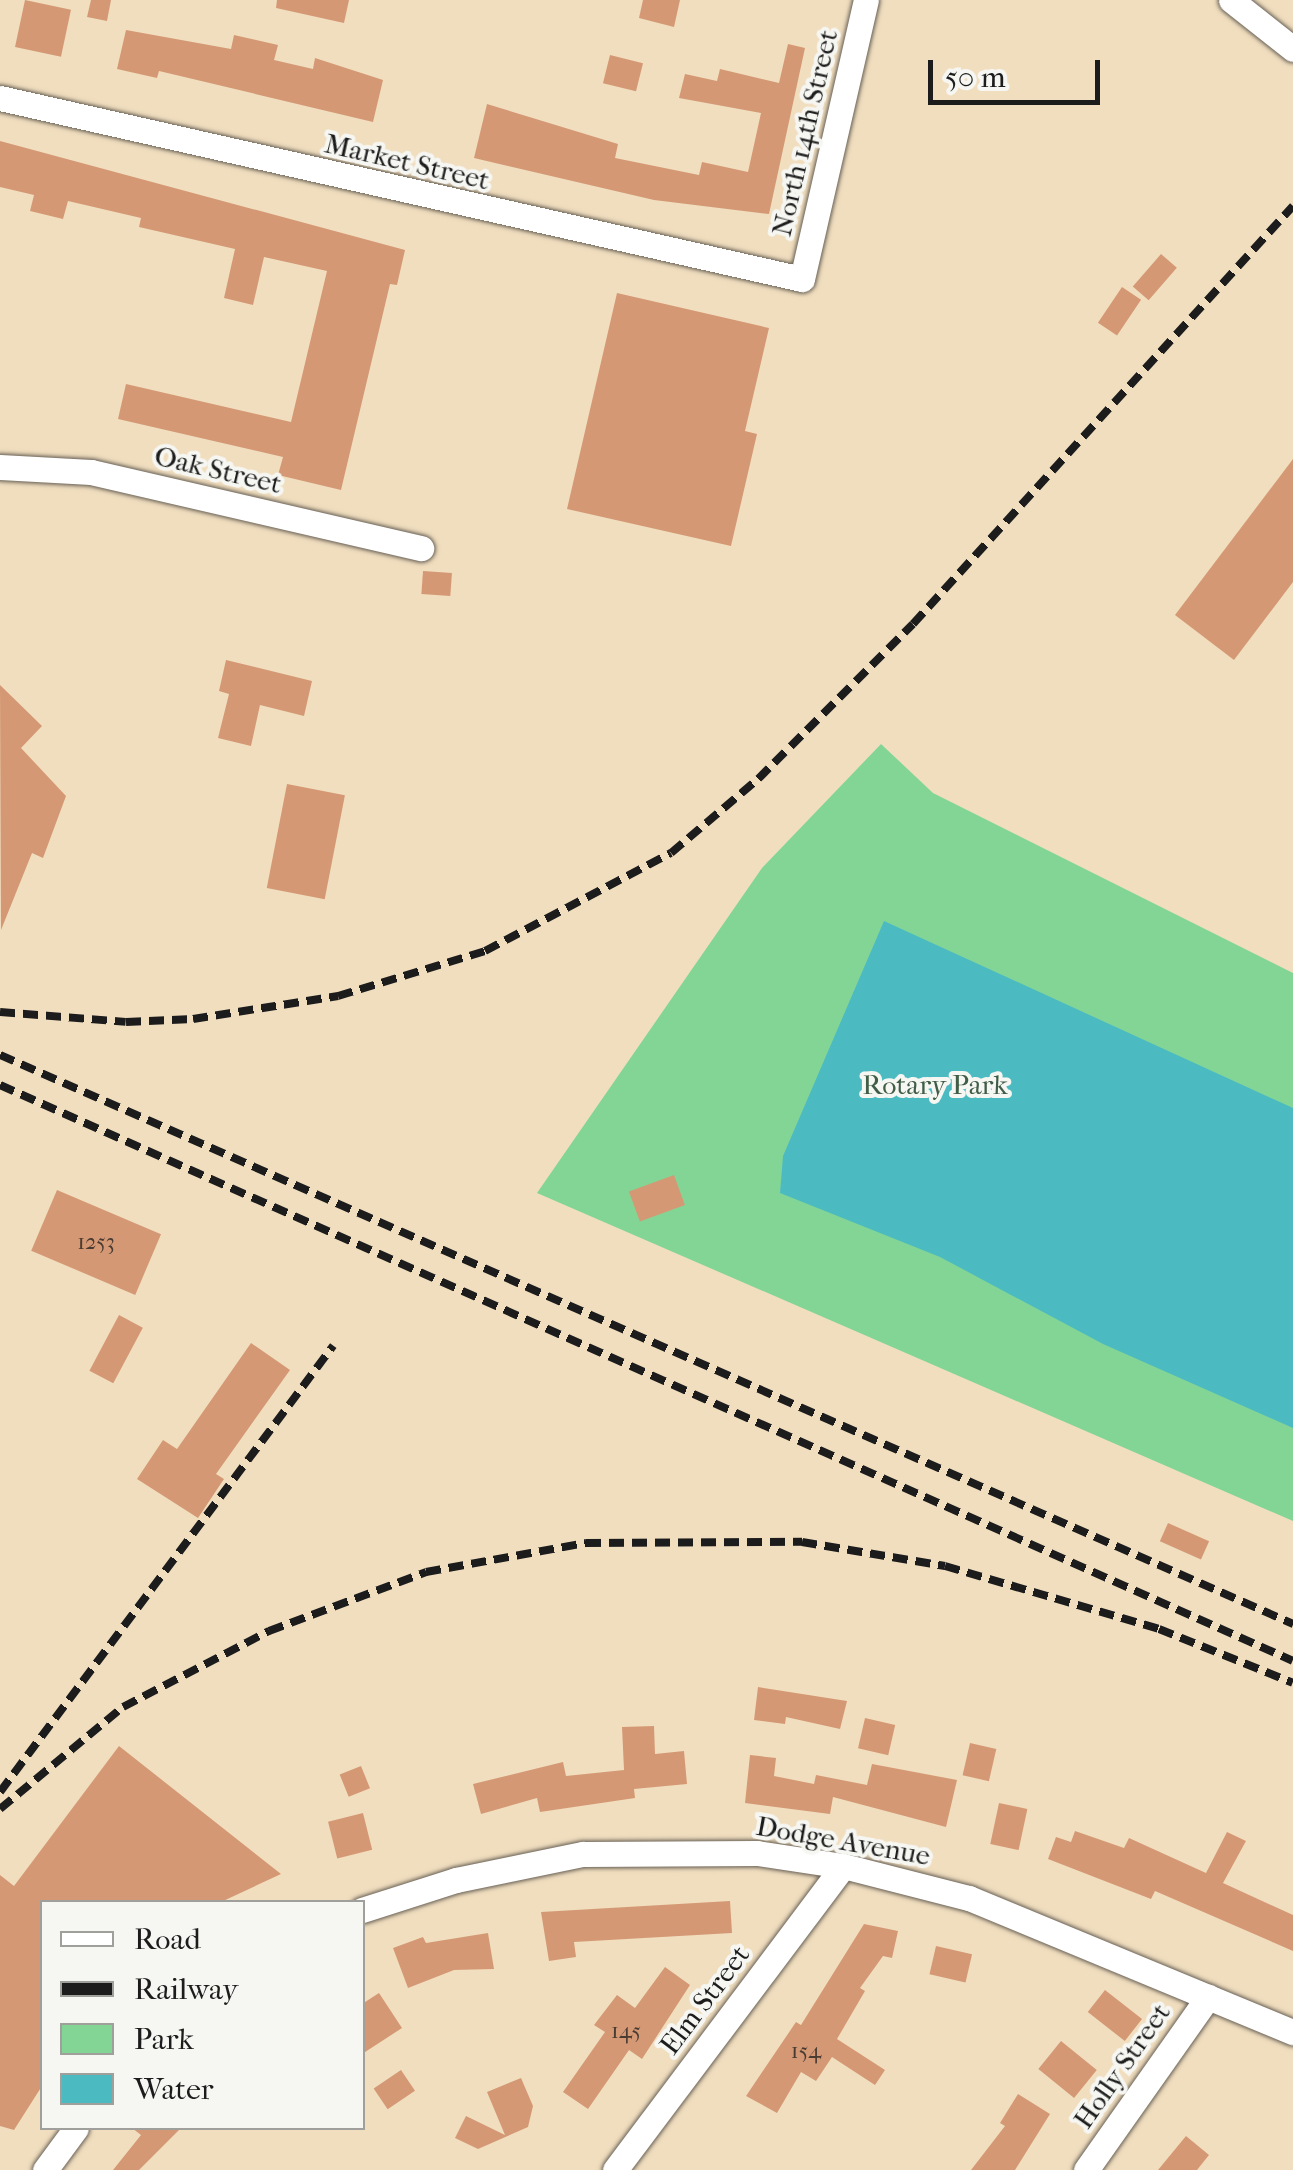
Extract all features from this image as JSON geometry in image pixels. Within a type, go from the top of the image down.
[{"type":"street","name":"North 14th Street","points":[[802,279],[866,0]]},
{"type":"street","points":[[1231,0],[1293,49]]},
{"type":"street","name":"Market Street","points":[[0,98],[802,279]]},
{"type":"street","name":"Oak Street","points":[[0,467],[91,472],[422,548]]},
{"type":"street","name":"Dodge Avenue","points":[[365,1909],[456,1880],[584,1854],[758,1853],[843,1866],[969,1898],[1293,2032]]},
{"type":"street","name":"Elm Street","points":[[616,2170],[843,1866]]},
{"type":"street","name":"Holly Street","points":[[1086,2170],[1208,1997]]},
{"type":"street","points":[[45,2170],[75,2130]]},
{"type":"green space","name":"Rotary Park","points":[[881,744],[933,793],[1293,973],[1293,1521],[537,1193],[762,868]]},
{"type":"water","points":[[884,921],[1293,1108],[1293,1428],[1103,1344],[940,1257],[780,1193],[783,1156]]},
{"type":"building","points":[[25,0],[71,10],[61,57],[15,47]]},
{"type":"building","points":[[91,0],[111,0],[107,21],[87,17]]},
{"type":"building","points":[[277,0],[349,0],[344,23],[276,8]]},
{"type":"building","points":[[643,0],[680,0],[674,27],[639,18]]},
{"type":"building","points":[[126,30],[231,49],[234,35],[278,45],[274,60],[313,69],[315,58],[383,80],[373,122],[159,71],[157,78],[117,69]]},
{"type":"building","points":[[788,44],[805,48],[769,214],[654,200],[474,158],[487,104],[618,144],[615,158],[699,175],[702,162],[748,172],[761,113],[679,98],[685,74],[717,81],[720,69],[779,83]]},
{"type":"building","points":[[610,55],[643,63],[636,91],[603,83]]},
{"type":"building","points":[[0,141],[405,250],[397,285],[390,284],[341,490],[278,475],[283,457],[118,419],[126,384],[291,422],[327,271],[264,257],[253,305],[224,298],[235,249],[139,227],[141,218],[68,201],[63,219],[30,211],[34,195],[0,187]]},
{"type":"building","points":[[1161,254],[1177,268],[1149,300],[1133,286]]},
{"type":"building","points":[[1122,287],[1141,300],[1117,336],[1098,323]]},
{"type":"building","points":[[617,293],[769,328],[745,431],[757,434],[731,546],[567,509]]},
{"type":"building","points":[[1293,459],[1293,582],[1234,660],[1175,615]]},
{"type":"building","points":[[423,571],[452,573],[450,596],[421,594]]},
{"type":"building","points":[[226,660],[312,681],[304,716],[260,705],[251,746],[218,738],[229,694],[219,691]]},
{"type":"building","points":[[0,685],[42,726],[21,748],[66,796],[43,858],[32,853],[1,930]]},
{"type":"building","points":[[287,784],[345,795],[325,899],[267,888]]},
{"type":"building","points":[[674,1175],[685,1205],[640,1221],[629,1191]]},
{"type":"building","points":[[57,1190],[161,1234],[135,1295],[31,1251]]},
{"type":"building","points":[[119,1315],[143,1328],[113,1383],[89,1371]]},
{"type":"building","points":[[251,1343],[290,1370],[216,1474],[224,1479],[198,1518],[137,1479],[163,1440],[177,1449]]},
{"type":"building","points":[[1168,1523],[1209,1541],[1201,1560],[1160,1541]]},
{"type":"building","points":[[758,1687],[847,1701],[840,1729],[786,1717],[785,1724],[754,1720]]},
{"type":"building","points":[[865,1718],[895,1725],[888,1755],[858,1748]]},
{"type":"building","points":[[654,1726],[655,1754],[684,1751],[687,1784],[634,1789],[635,1798],[540,1812],[537,1798],[481,1814],[473,1784],[563,1762],[566,1776],[624,1770],[622,1727]]},
{"type":"building","points":[[970,1743],[996,1749],[989,1781],[963,1775]]},
{"type":"building","points":[[119,1746],[281,1874],[225,1900],[40,1900],[40,2089],[14,2130],[0,2126],[0,1875],[14,1886]]},
{"type":"building","points":[[750,1755],[776,1758],[774,1776],[814,1784],[816,1775],[867,1785],[872,1764],[957,1780],[946,1827],[833,1797],[830,1814],[745,1803]]},
{"type":"building","points":[[361,1766],[370,1788],[349,1797],[340,1775]]},
{"type":"building","points":[[999,1803],[1027,1809],[1019,1850],[990,1844]]},
{"type":"building","points":[[363,1813],[372,1850],[337,1859],[328,1822]]},
{"type":"building","points":[[1075,1831],[1124,1848],[1129,1838],[1206,1873],[1227,1832],[1246,1841],[1223,1883],[1293,1915],[1293,1951],[1155,1891],[1151,1899],[1048,1859],[1056,1837],[1071,1842]]},
{"type":"building","points":[[730,1901],[732,1933],[574,1942],[576,1957],[549,1961],[541,1912]]},
{"type":"building","points":[[864,1924],[898,1931],[892,1958],[883,1956],[860,1988],[865,1991],[837,2039],[885,2070],[875,2085],[832,2057],[816,2081],[801,2072],[777,2113],[746,2096],[796,2022],[801,2025]]},
{"type":"building","points":[[488,1933],[494,1969],[454,1970],[408,1988],[393,1948],[423,1937],[426,1943]]},
{"type":"building","points":[[936,1946],[972,1954],[966,1983],[929,1974]]},
{"type":"building","points":[[665,1967],[690,1985],[642,2059],[629,2050],[588,2109],[563,2092],[605,2032],[594,2025],[617,1995],[635,2008]]},
{"type":"building","points":[[1105,1990],[1142,2019],[1125,2041],[1088,2012]]},
{"type":"building","points":[[379,1993],[402,2028],[365,2052],[365,2002]]},
{"type":"building","points":[[1061,2041],[1097,2070],[1074,2098],[1038,2069]]},
{"type":"building","points":[[401,2070],[415,2091],[388,2109],[374,2088]]},
{"type":"building","points":[[521,2078],[533,2106],[528,2127],[478,2149],[455,2138],[466,2116],[505,2135],[487,2092]]},
{"type":"building","points":[[1018,2094],[1050,2114],[1015,2170],[971,2170],[1005,2126],[1000,2123]]},
{"type":"building","points":[[135,2130],[179,2130],[139,2170],[113,2170],[141,2135]]},
{"type":"building","points":[[1186,2136],[1209,2155],[1197,2170],[1158,2170]]},
{"type":"railway","points":[[0,1012],[126,1022],[193,1019],[338,996],[485,951],[671,853],[758,779],[913,624],[1293,206]]},
{"type":"railway","points":[[0,1055],[1293,1624]]},
{"type":"railway","points":[[0,1085],[1293,1661]]},
{"type":"railway","points":[[0,1792],[333,1346]]},
{"type":"railway","points":[[0,1809],[123,1707],[269,1631],[426,1572],[586,1543],[802,1542],[945,1566],[1159,1629],[1293,1683]]}]
